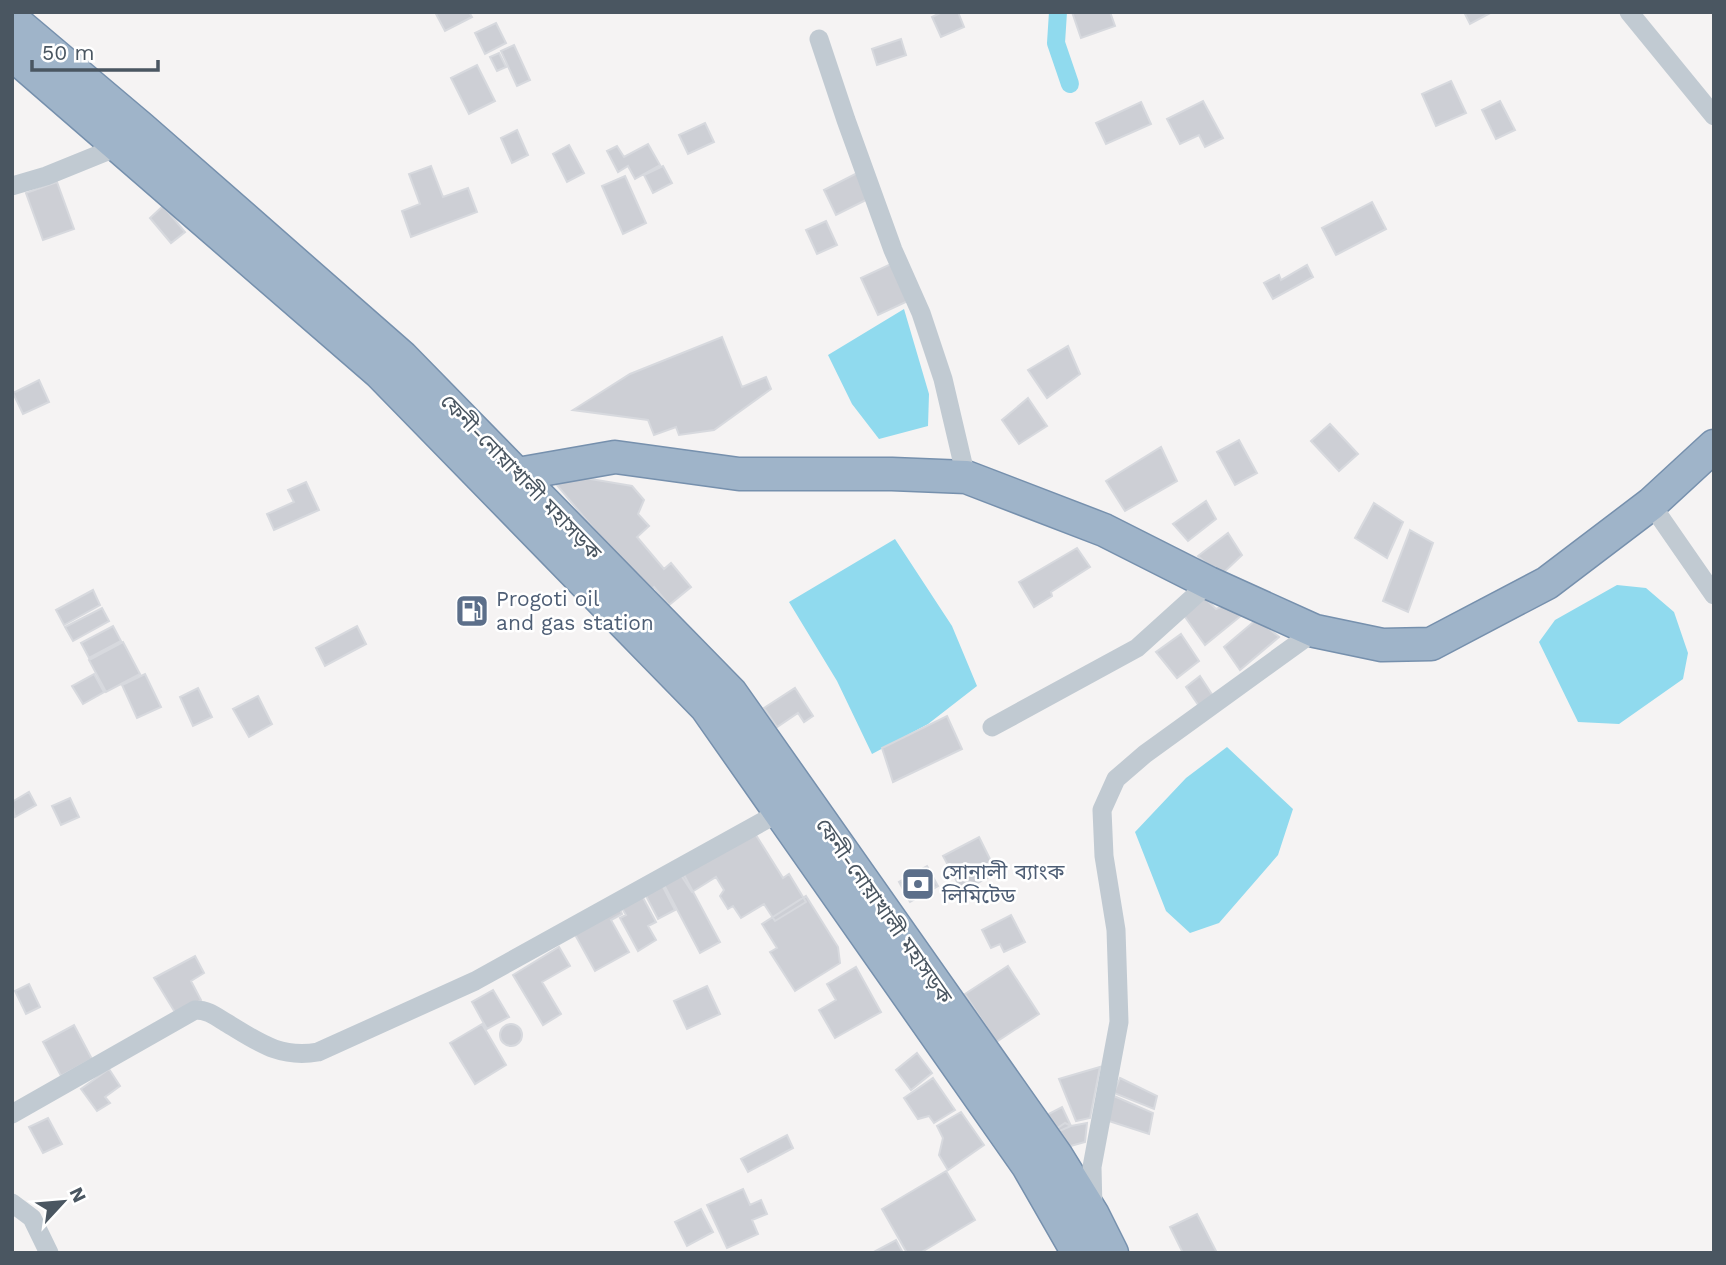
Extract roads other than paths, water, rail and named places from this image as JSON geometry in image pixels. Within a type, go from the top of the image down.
[{"type":"highway","name":"ফেনী-নোয়াখালী মহাসড়ক","points":[[12,19],[141,128],[402,357],[731,693],[1055,1155],[1093,1215],[1112,1253]]},
{"type":"highway","name":"ফেনী-নোয়াখালী মহাসড়ক","points":[[12,54],[380,373],[706,707],[1028,1166],[1077,1253]]},
{"type":"highway","points":[[478,473],[518,474],[615,457],[739,474],[966,477],[1104,530],[1209,583],[1315,631],[1382,645],[1431,644],[1547,583],[1651,504],[1714,446]]},
{"type":"street","points":[[1629,12],[1714,117]]},
{"type":"street","points":[[819,39],[893,250],[921,313],[943,379],[966,477]]},
{"type":"street","points":[[12,186],[46,176],[120,146]]},
{"type":"street","points":[[1651,504],[1714,596]]},
{"type":"street","points":[[992,727],[1137,648],[1209,583]]},
{"type":"street","points":[[1093,1253],[1092,1167],[1119,1022],[1116,930],[1104,856],[1102,810],[1116,779],[1145,754],[1315,631]]},
{"type":"street","points":[[12,1114],[195,1010],[206,1010],[262,1045],[284,1053],[299,1055],[318,1052],[475,981],[780,812]]},
{"type":"street","points":[[12,1203],[32,1218],[49,1253]]},
{"type":"water","points":[[904,309],[929,394],[928,426],[879,439],[852,404],[828,355]]},
{"type":"water","points":[[895,539],[952,626],[977,686],[928,724],[872,754],[837,681],[789,602]]},
{"type":"water","points":[[1617,585],[1646,588],[1674,612],[1688,653],[1683,679],[1619,724],[1578,722],[1539,642],[1555,620]]},
{"type":"water","points":[[1227,747],[1293,809],[1278,855],[1219,923],[1190,933],[1166,911],[1135,832],[1186,778]]},
{"type":"waterway","points":[[1058,12],[1056,43],[1070,84]]},
{"type":"place","name":"Progoti oil and gas station","points":[[472,611]]},
{"type":"place","name":"সোনালী ব্যাংক লিমিটেড","points":[[918,884]]}]
